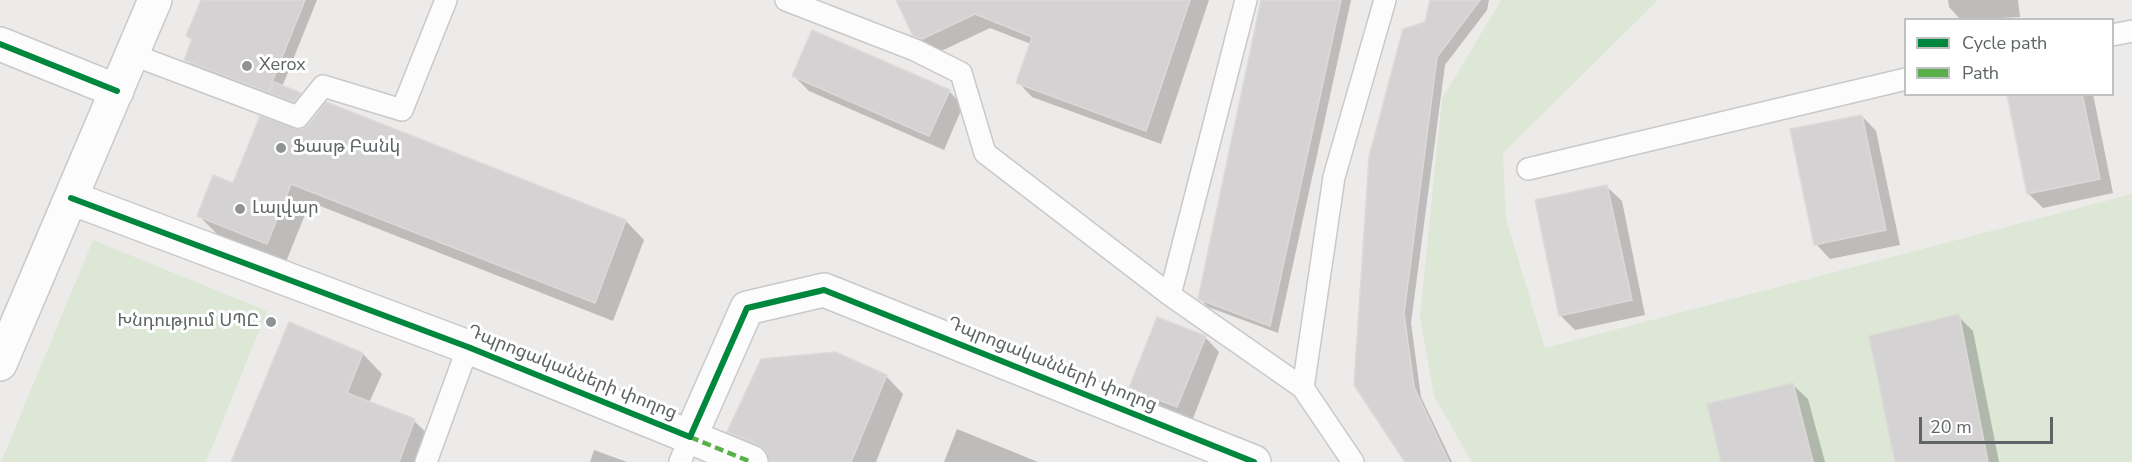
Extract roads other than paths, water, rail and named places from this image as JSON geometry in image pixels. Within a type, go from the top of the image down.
[{"type":"street","points":[[0,364],[155,0]]},
{"type":"street","points":[[0,45],[117,91]]},
{"type":"street","name":"Դպրոցականների փողոց","points":[[71,198],[468,347],[685,450],[747,308],[824,290],[1254,462]]},
{"type":"street","points":[[685,450],[751,462]]},
{"type":"lane","points":[[131,54],[298,117],[323,86],[402,110],[446,0]]},
{"type":"lane","points":[[786,0],[915,50],[961,73],[985,153],[1170,295],[1303,388],[1353,462]]},
{"type":"lane","points":[[1170,295],[1246,0]]},
{"type":"lane","points":[[1303,388],[1334,177],[1386,0]]},
{"type":"lane","points":[[2114,35],[2132,31]]},
{"type":"lane","points":[[1528,169],[1904,79]]},
{"type":"lane","points":[[426,462],[468,347]]},
{"type":"place","name":"Xerox","points":[[247,66]]},
{"type":"place","name":"Ֆասթ Բանկ","points":[[281,148]]},
{"type":"place","name":"Լալվար","points":[[240,209]]},
{"type":"place","name":"Խնդությում ՍՊԸ","points":[[271,322]]}]
